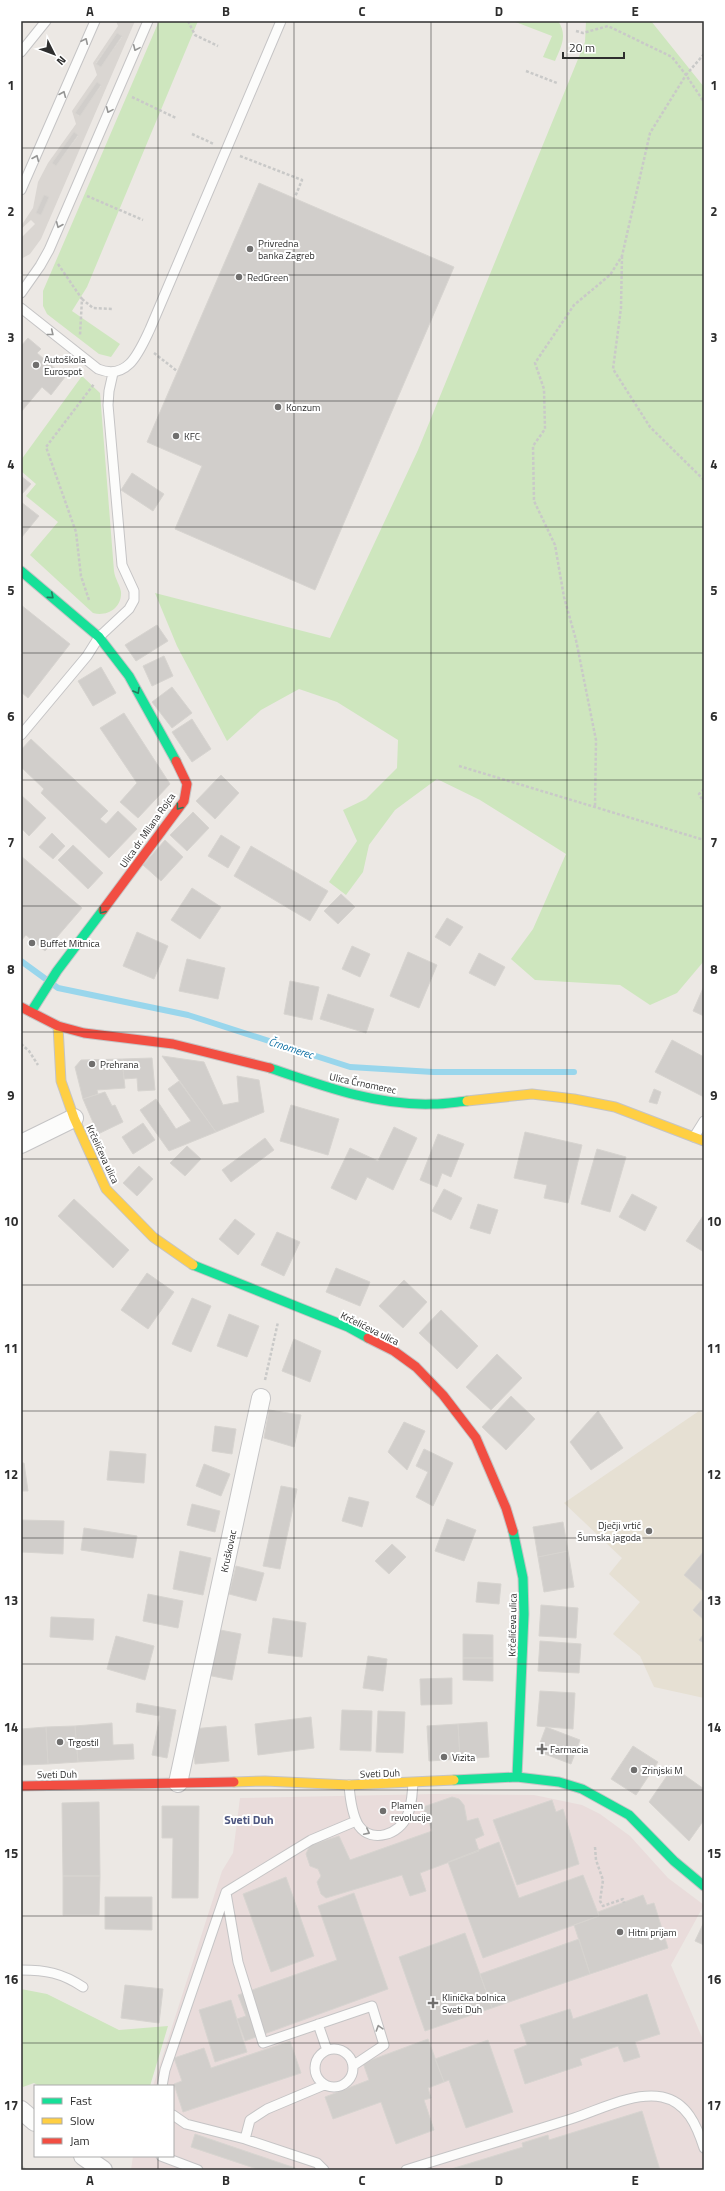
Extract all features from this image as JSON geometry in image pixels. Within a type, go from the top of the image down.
[{"type":"street","name":"Ulica dr. Milana Rojca","points":[[21,571],[99,637],[129,676],[180,768],[187,784],[184,801],[57,972],[31,1012]]},
{"type":"street","name":"Ulica Črnomerec","points":[[21,1007],[58,1026],[84,1033],[188,1048],[251,1062],[332,1089],[388,1101],[433,1104],[532,1094],[574,1099],[615,1107],[704,1141]]},
{"type":"street","name":"Krčelićeva ulica","points":[[58,1026],[61,1081],[74,1118],[106,1189],[154,1237],[185,1261],[205,1271],[348,1327],[394,1351],[416,1367],[443,1395],[476,1438],[506,1508],[516,1542],[523,1578],[524,1614],[517,1777]]},
{"type":"street","points":[[21,1144],[74,1118]]},
{"type":"street","name":"Kruškovac","points":[[178,1783],[261,1398]]},
{"type":"street","name":"Sveti Duh","points":[[21,1786],[265,1781],[349,1785],[517,1777],[559,1782],[582,1789],[616,1806],[629,1815],[674,1861],[704,1886]]},
{"type":"street","points":[[21,2110],[34,2121]]},
{"type":"street","points":[[84,2157],[103,2170]]},
{"type":"lane","points":[[21,52],[46,21]]},
{"type":"lane","points":[[21,190],[95,21]]},
{"type":"lane","points":[[21,293],[49,250],[148,21]]},
{"type":"lane","points":[[21,308],[90,364],[106,372],[113,373],[126,368],[134,360],[150,329],[281,21]]},
{"type":"lane","points":[[21,735],[87,656],[99,637],[128,609],[134,600],[134,591],[122,565],[108,405],[113,373]]},
{"type":"lane","points":[[694,1137],[704,1121]]},
{"type":"lane","points":[[349,1785],[350,1798],[356,1821],[360,1828],[371,1834],[379,1836],[392,1833],[407,1818],[411,1807],[413,1783]]},
{"type":"lane","points":[[162,2085],[165,2070],[226,1892],[311,1840],[356,1821]]},
{"type":"lane","points":[[226,1892],[238,1962],[263,2043],[372,2006],[384,2045],[354,2065]]},
{"type":"lane","points":[[21,1970],[40,1970],[66,1976],[83,1987]]},
{"type":"lane","points":[[318,2024],[327,2050]]},
{"type":"lane","points":[[333,2048],[346,2052],[354,2065],[353,2072],[346,2083],[334,2088],[324,2085],[316,2075],[315,2068],[319,2055],[333,2048]]},
{"type":"lane","points":[[245,2139],[250,2120],[267,2109],[324,2085]]},
{"type":"lane","points":[[406,2170],[647,2096],[663,2097],[677,2104],[689,2114],[699,2130],[704,2148]]},
{"type":"lane","points":[[174,2115],[186,2124],[245,2139],[317,2163],[324,2170]]},
{"type":"lane","points":[[164,2157],[198,2170]]},
{"type":"path","points":[[188,21],[195,35],[218,46]]},
{"type":"path","points":[[576,31],[583,33],[608,26],[672,57],[704,102]]},
{"type":"path","points":[[704,54],[686,75],[650,133],[622,256],[621,308],[613,369],[650,427],[704,480]]},
{"type":"path","points":[[526,71],[557,83]]},
{"type":"path","points":[[127,95],[176,118]]},
{"type":"path","points":[[192,134],[218,146]]},
{"type":"path","points":[[240,156],[302,180],[295,197]]},
{"type":"path","points":[[84,195],[143,220]]},
{"type":"path","points":[[595,807],[596,740],[576,640],[564,597],[555,545],[534,501],[533,446],[546,428],[544,389],[535,363],[574,305],[610,275],[622,256]]},
{"type":"path","points":[[55,260],[82,299],[94,308],[113,309]]},
{"type":"path","points":[[79,343],[82,299]]},
{"type":"path","points":[[151,350],[178,372]]},
{"type":"path","points":[[91,606],[81,576],[76,532],[46,447],[93,386]]},
{"type":"path","points":[[459,766],[704,840]]},
{"type":"path","points":[[704,789],[700,794],[704,803]]},
{"type":"path","points":[[21,1044],[29,1051],[40,1068]]},
{"type":"path","points":[[261,1398],[279,1319]]},
{"type":"path","points":[[595,1847],[602,1880],[600,1901],[603,1906],[623,1899],[624,1903]]},
{"type":"shaded area","points":[[116,21],[135,21],[41,239],[30,254],[21,259],[21,238],[35,224],[31,220],[21,229],[21,226],[33,208],[38,182],[48,163],[76,124],[72,111],[97,75],[93,63],[118,26]],"holes":[[[117,33],[122,37],[101,67],[96,63]],[[97,83],[101,86],[79,116],[75,113]],[[74,133],[78,136],[56,166],[52,163]]]},
{"type":"shaded area","name":"Dječji vrtić Šumska jagoda","points":[[699,1411],[704,1414],[704,1698],[654,1687],[640,1656],[613,1634],[640,1602],[609,1574],[622,1558],[564,1503]]},
{"type":"shaded area","name":"Klinička bolnica Sveti Duh","points":[[435,1794],[534,1795],[582,1805],[600,1814],[630,1836],[668,1878],[704,1905],[671,1965],[704,2042],[704,2170],[131,2170],[133,2157],[174,2157],[174,2085],[153,2085],[222,1871],[233,1853],[240,1798]]},
{"type":"green space","points":[[159,21],[198,21],[87,287],[72,311],[120,344],[111,357],[99,354],[47,314],[43,306],[43,291]]},
{"type":"green space","points":[[513,21],[558,21],[563,31],[563,36],[555,61],[543,57],[552,36]]},
{"type":"green space","points":[[586,21],[651,21],[704,87],[704,961],[677,993],[650,1005],[620,985],[535,980],[511,959],[533,929],[566,854],[480,800],[437,779],[395,810],[369,845],[363,872],[346,895],[329,882],[357,841],[343,810],[366,799],[397,768],[398,740],[337,702],[299,689],[261,710],[227,741],[177,646],[155,593],[330,638],[418,450],[585,42]]},
{"type":"green space","points":[[82,376],[100,393],[114,571],[121,592],[121,598],[116,607],[113,610],[103,614],[93,613],[30,555],[58,522],[26,496],[36,484],[21,471],[21,460]]},
{"type":"green space","points":[[21,1989],[47,1994],[119,2030],[168,2026],[150,2085],[37,2085],[34,2083],[23,2087],[21,2084]]},
{"type":"building","points":[[117,33],[122,36],[101,67],[96,64]]},
{"type":"building","points":[[97,82],[101,85],[80,116],[75,113]]},
{"type":"building","points":[[74,132],[78,135],[56,166],[52,163]]},
{"type":"building","name":"Konzum","points":[[259,183],[454,267],[315,590],[175,529],[202,466],[147,442]]},
{"type":"building","points":[[44,195],[49,197],[41,215],[36,213]]},
{"type":"building","name":"Autoškola Eurospot","points":[[28,338],[41,349],[37,353],[65,377],[51,395],[42,387],[21,412],[21,346]]},
{"type":"building","points":[[132,473],[164,494],[153,511],[121,490]]},
{"type":"building","points":[[21,476],[31,484],[21,495]]},
{"type":"building","points":[[21,502],[39,516],[21,538]]},
{"type":"building","points":[[21,605],[70,644],[28,698],[21,692]]},
{"type":"building","points":[[157,625],[168,641],[136,661],[125,645]]},
{"type":"building","points":[[164,656],[173,676],[152,686],[143,666]]},
{"type":"building","points":[[101,667],[116,693],[93,706],[78,681]]},
{"type":"building","points":[[172,687],[192,713],[172,728],[152,702]]},
{"type":"building","points":[[124,713],[170,784],[138,818],[120,802],[137,783],[100,728]]},
{"type":"building","points":[[192,719],[211,749],[192,762],[172,732]]},
{"type":"building","points":[[31,739],[108,811],[100,819],[106,824],[118,811],[137,829],[109,858],[41,793],[44,789],[21,767],[21,750]]},
{"type":"building","points":[[221,775],[239,793],[215,819],[196,801]]},
{"type":"building","points":[[21,795],[46,818],[29,836],[21,828]]},
{"type":"building","points":[[193,812],[209,828],[187,851],[170,835]]},
{"type":"building","points":[[52,833],[65,846],[53,859],[39,847]]},
{"type":"building","points":[[221,835],[240,847],[228,868],[208,856]]},
{"type":"building","points":[[165,840],[183,857],[161,881],[143,865]]},
{"type":"building","points":[[73,845],[103,873],[88,889],[58,860]]},
{"type":"building","points":[[251,846],[328,891],[310,921],[234,876]]},
{"type":"building","points":[[21,856],[82,908],[45,951],[26,935],[21,941]]},
{"type":"building","points":[[192,888],[221,907],[200,939],[171,920]]},
{"type":"building","points":[[341,894],[355,907],[338,924],[324,911]]},
{"type":"building","points":[[447,918],[463,927],[450,946],[435,937]]},
{"type":"building","points":[[137,932],[168,946],[154,979],[123,966]]},
{"type":"building","points":[[352,946],[370,954],[360,977],[342,969]]},
{"type":"building","points":[[408,952],[437,965],[419,1008],[390,996]]},
{"type":"building","points":[[479,953],[505,967],[495,986],[469,973]]},
{"type":"building","points":[[187,959],[225,968],[218,999],[179,991]]},
{"type":"building","points":[[290,981],[319,987],[312,1020],[284,1014]]},
{"type":"building","points":[[704,986],[704,1016],[693,1011]]},
{"type":"building","points":[[328,994],[374,1009],[366,1033],[320,1019]]},
{"type":"building","points":[[672,1040],[704,1057],[704,1097],[655,1072]]},
{"type":"building","points":[[162,1056],[204,1062],[223,1105],[239,1102],[237,1076],[259,1080],[264,1112],[216,1132]]},
{"type":"building","points":[[152,1058],[155,1090],[138,1091],[137,1078],[124,1079],[122,1059]]},
{"type":"building","points":[[122,1059],[125,1088],[97,1090],[98,1094],[83,1099],[75,1067],[81,1060]]},
{"type":"building","points":[[179,1081],[216,1132],[169,1151],[140,1110],[156,1099],[176,1129],[191,1121],[168,1089]]},
{"type":"building","points":[[654,1089],[661,1092],[657,1104],[649,1102]]},
{"type":"building","points":[[105,1092],[112,1106],[115,1105],[123,1122],[98,1134],[83,1099]]},
{"type":"building","points":[[291,1105],[339,1119],[328,1155],[280,1141]]},
{"type":"building","points":[[143,1123],[155,1140],[133,1154],[122,1137]]},
{"type":"building","points":[[394,1127],[417,1138],[393,1190],[367,1177],[356,1200],[331,1188],[350,1148],[378,1161]]},
{"type":"building","points":[[525,1132],[582,1145],[568,1203],[544,1198],[547,1185],[514,1178]]},
{"type":"building","points":[[438,1134],[464,1144],[451,1177],[442,1173],[437,1187],[420,1180]]},
{"type":"building","points":[[265,1138],[274,1150],[231,1182],[222,1170]]},
{"type":"building","points":[[187,1146],[201,1159],[185,1176],[170,1163]]},
{"type":"building","points":[[597,1149],[626,1157],[610,1212],[581,1204]]},
{"type":"building","points":[[139,1166],[153,1179],[137,1196],[123,1183]]},
{"type":"building","points":[[444,1189],[462,1198],[451,1220],[432,1211]]},
{"type":"building","points":[[632,1194],[657,1207],[645,1231],[619,1217]]},
{"type":"building","points":[[74,1199],[129,1250],[113,1268],[58,1216]]},
{"type":"building","points":[[478,1204],[498,1210],[490,1234],[470,1228]]},
{"type":"building","points":[[703,1216],[704,1217],[704,1252],[686,1241]]},
{"type":"building","points":[[235,1219],[255,1234],[238,1255],[219,1239]]},
{"type":"building","points":[[277,1232],[300,1242],[284,1276],[261,1265]]},
{"type":"building","points":[[336,1268],[370,1282],[360,1306],[326,1292]]},
{"type":"building","points":[[147,1273],[174,1292],[148,1329],[121,1310]]},
{"type":"building","points":[[404,1280],[427,1302],[403,1328],[379,1306]]},
{"type":"building","points":[[192,1298],[211,1306],[191,1352],[172,1344]]},
{"type":"building","points":[[441,1310],[478,1346],[457,1369],[419,1333]]},
{"type":"building","points":[[229,1314],[259,1326],[247,1357],[217,1346]]},
{"type":"building","points":[[294,1339],[321,1351],[310,1382],[282,1371]]},
{"type":"building","points":[[497,1354],[522,1378],[491,1410],[466,1387]]},
{"type":"building","points":[[511,1396],[535,1419],[506,1450],[482,1427]]},
{"type":"building","points":[[269,1410],[301,1415],[294,1447],[264,1438]]},
{"type":"building","points":[[598,1411],[623,1448],[591,1470],[570,1442]]},
{"type":"building","points":[[404,1422],[425,1431],[407,1470],[388,1452]]},
{"type":"building","points":[[215,1426],[236,1429],[232,1454],[212,1451]]},
{"type":"building","points":[[424,1449],[453,1463],[433,1506],[416,1497],[428,1472],[416,1466]]},
{"type":"building","points":[[110,1451],[146,1454],[144,1483],[107,1480]]},
{"type":"building","points":[[21,1463],[24,1463],[28,1491],[21,1491]]},
{"type":"building","points":[[204,1464],[230,1474],[221,1496],[196,1486]]},
{"type":"building","points":[[281,1486],[297,1489],[280,1569],[263,1566]]},
{"type":"building","points":[[349,1497],[369,1502],[362,1527],[342,1521]]},
{"type":"building","points":[[192,1504],[220,1511],[215,1532],[187,1525]]},
{"type":"building","points":[[447,1519],[476,1530],[464,1561],[435,1551]]},
{"type":"building","points":[[21,1520],[64,1521],[63,1554],[21,1552]]},
{"type":"building","points":[[563,1522],[568,1551],[538,1557],[533,1527]]},
{"type":"building","points":[[84,1528],[137,1536],[133,1558],[81,1550]]},
{"type":"building","points":[[392,1544],[406,1557],[389,1574],[375,1561]]},
{"type":"building","points":[[180,1551],[211,1558],[203,1595],[173,1589]]},
{"type":"building","points":[[568,1551],[574,1587],[544,1592],[538,1557]]},
{"type":"building","points":[[704,1551],[704,1592],[684,1575]]},
{"type":"building","points":[[236,1566],[264,1573],[256,1601],[229,1594]]},
{"type":"building","points":[[478,1582],[501,1584],[499,1604],[476,1602]]},
{"type":"building","points":[[148,1594],[183,1601],[178,1628],[143,1621]]},
{"type":"building","points":[[704,1597],[704,1620],[693,1610]]},
{"type":"building","points":[[541,1605],[578,1608],[576,1638],[539,1636]]},
{"type":"building","points":[[51,1617],[94,1619],[93,1640],[50,1637]]},
{"type":"building","points":[[273,1618],[306,1623],[302,1657],[268,1653]]},
{"type":"building","points":[[215,1629],[241,1634],[232,1680],[207,1675]]},
{"type":"building","points":[[463,1634],[493,1635],[493,1658],[463,1658]]},
{"type":"building","points":[[704,1634],[704,1643],[699,1640]]},
{"type":"building","points":[[116,1636],[154,1646],[145,1680],[107,1669]]},
{"type":"building","points":[[540,1641],[581,1644],[579,1673],[538,1671]]},
{"type":"building","points":[[368,1656],[387,1659],[383,1691],[363,1688]]},
{"type":"building","points":[[463,1658],[493,1658],[493,1681],[463,1680]]},
{"type":"building","points":[[452,1678],[452,1704],[421,1705],[420,1679]]},
{"type":"building","points":[[540,1691],[575,1693],[573,1729],[537,1726]]},
{"type":"building","points":[[137,1703],[176,1710],[167,1758],[152,1755],[160,1716],[136,1712]]},
{"type":"building","points":[[342,1710],[372,1711],[371,1751],[340,1750]]},
{"type":"building","points":[[378,1711],[405,1712],[403,1753],[376,1752]]},
{"type":"building","points":[[311,1717],[314,1748],[258,1755],[255,1724]]},
{"type":"building","points":[[487,1722],[489,1757],[460,1759],[458,1724]]},
{"type":"building","points":[[112,1723],[113,1745],[133,1744],[134,1759],[78,1762],[75,1726]]},
{"type":"building","points":[[458,1724],[460,1759],[429,1761],[427,1726]]},
{"type":"building","points":[[75,1726],[78,1762],[48,1764],[46,1727]]},
{"type":"building","points":[[226,1726],[229,1761],[195,1764],[192,1729]]},
{"type":"building","points":[[46,1727],[48,1764],[21,1765],[21,1729]]},
{"type":"building","points":[[546,1727],[580,1740],[571,1764],[537,1751]]},
{"type":"building","name":"Zrinjski M","points":[[633,1746],[658,1762],[636,1795],[611,1779]]},
{"type":"building","points":[[673,1767],[704,1789],[704,1820],[689,1841],[649,1802]]},
{"type":"building","points":[[452,1797],[459,1799],[464,1805],[467,1821],[478,1818],[484,1835],[475,1839],[479,1851],[420,1873],[426,1891],[410,1896],[402,1875],[326,1898],[321,1894],[317,1882],[321,1876],[318,1869],[310,1866],[306,1854],[310,1845],[339,1836],[350,1860],[432,1831],[423,1807]]},
{"type":"building","points":[[552,1800],[556,1812],[563,1809],[579,1864],[517,1885],[493,1820]]},
{"type":"building","points":[[99,1802],[100,1876],[63,1876],[62,1803]]},
{"type":"building","points":[[162,1806],[199,1806],[198,1898],[172,1898],[173,1838],[162,1838]]},
{"type":"building","points":[[499,1842],[519,1898],[583,1875],[599,1916],[483,1958],[448,1862]]},
{"type":"building","points":[[63,1876],[100,1876],[99,1915],[63,1915]]},
{"type":"building","points":[[286,1877],[314,1956],[271,1972],[243,1894]]},
{"type":"building","points":[[354,1893],[388,1989],[245,2041],[237,2019],[246,2016],[238,1995],[337,1960],[318,1906]]},
{"type":"building","name":"Hitni prijam","points":[[643,1895],[647,1905],[654,1903],[668,1948],[590,1974],[574,1925],[599,1916],[598,1912]]},
{"type":"building","points":[[105,1897],[152,1897],[152,1930],[105,1929]]},
{"type":"building","points":[[704,1922],[704,1945],[695,1941]]},
{"type":"building","points":[[465,1933],[492,2008],[425,2031],[399,1957]]},
{"type":"building","points":[[579,1939],[590,1974],[492,2008],[480,1974]]},
{"type":"building","points":[[125,1985],[163,1989],[159,2023],[121,2018]]},
{"type":"building","points":[[647,1994],[660,2034],[635,2042],[640,2057],[624,2062],[618,2046],[580,2059],[582,2065],[525,2084],[514,2050],[527,2045],[520,2025],[570,2009],[573,2019]]},
{"type":"building","points":[[231,2000],[247,2052],[215,2062],[199,2010]]},
{"type":"building","points":[[428,2039],[444,2082],[428,2088],[431,2098],[424,2100],[434,2130],[396,2144],[381,2102],[333,2119],[325,2097],[369,2080],[363,2063]]},
{"type":"building","points":[[488,2040],[513,2112],[466,2128],[449,2080],[444,2082],[435,2059]]},
{"type":"building","points":[[290,2041],[301,2073],[183,2112],[174,2084],[182,2081],[174,2058],[204,2048],[211,2068]]},
{"type":"building","points":[[642,2111],[660,2170],[448,2170],[523,2147],[522,2143],[548,2135],[549,2140]]},
{"type":"building","points":[[195,2134],[298,2170],[260,2170],[191,2147]]},
{"type":"building","points":[[21,2165],[27,2170],[21,2170]]},
{"type":"waterway","name":"Črnomerec","points":[[21,961],[58,988],[188,1015],[350,1067],[433,1072],[574,1072]]},
{"type":"traffic: fast","points":[[21,571],[99,637],[129,676],[176,761]]},
{"type":"traffic: fast","points":[[31,1012],[57,971],[103,910]]},
{"type":"traffic: fast","points":[[270,1068],[350,1094],[391,1102],[433,1104],[467,1101]]},
{"type":"traffic: fast","points":[[193,1265],[348,1327],[368,1338]]},
{"type":"traffic: fast","points":[[513,1531],[523,1578],[524,1614],[517,1777]]},
{"type":"traffic: fast","points":[[454,1780],[517,1777],[559,1782],[582,1789],[629,1815],[674,1861],[704,1886]]},
{"type":"traffic: slow","points":[[58,1026],[61,1081],[74,1118],[106,1189],[153,1237],[193,1265]]},
{"type":"traffic: slow","points":[[467,1101],[532,1094],[574,1099],[615,1107],[704,1141]]},
{"type":"traffic: slow","points":[[234,1782],[265,1781],[349,1785],[454,1780]]},
{"type":"traffic: jam","points":[[103,910],[184,801],[187,784],[176,761]]},
{"type":"traffic: jam","points":[[21,1007],[58,1026],[84,1033],[173,1044],[270,1068]]},
{"type":"traffic: jam","points":[[368,1338],[394,1351],[416,1367],[443,1395],[476,1438],[506,1508],[513,1531]]},
{"type":"traffic: jam","points":[[21,1786],[234,1782]]},
{"type":"place","name":"Privredna banka Zagreb","points":[[250,249]]},
{"type":"place","name":"RedGreen","points":[[239,277]]},
{"type":"place","name":"Autoškola Eurospot","points":[[36,365]]},
{"type":"place","name":"Konzum","points":[[278,407]]},
{"type":"place","name":"KFC","points":[[176,436]]},
{"type":"place","name":"Buffet Mitnica","points":[[32,943]]},
{"type":"place","name":"Prehrana","points":[[92,1064]]},
{"type":"place","name":"Dječji vrtić Šumska jagoda","points":[[649,1531]]},
{"type":"place","name":"Trgostil","points":[[60,1742]]},
{"type":"place","name":"Farmacia","points":[[542,1749]]},
{"type":"place","name":"Vizita","points":[[444,1757]]},
{"type":"place","name":"Zrinjski M","points":[[634,1770]]},
{"type":"place","name":"Plamen revolucije","points":[[383,1811]]},
{"type":"place","name":"Hitni prijam","points":[[620,1932]]},
{"type":"place","name":"Klinička bolnica Sveti Duh","points":[[433,2003]]},
{"type":"district","name":"Sveti Duh","points":[[249,1820]]}]
